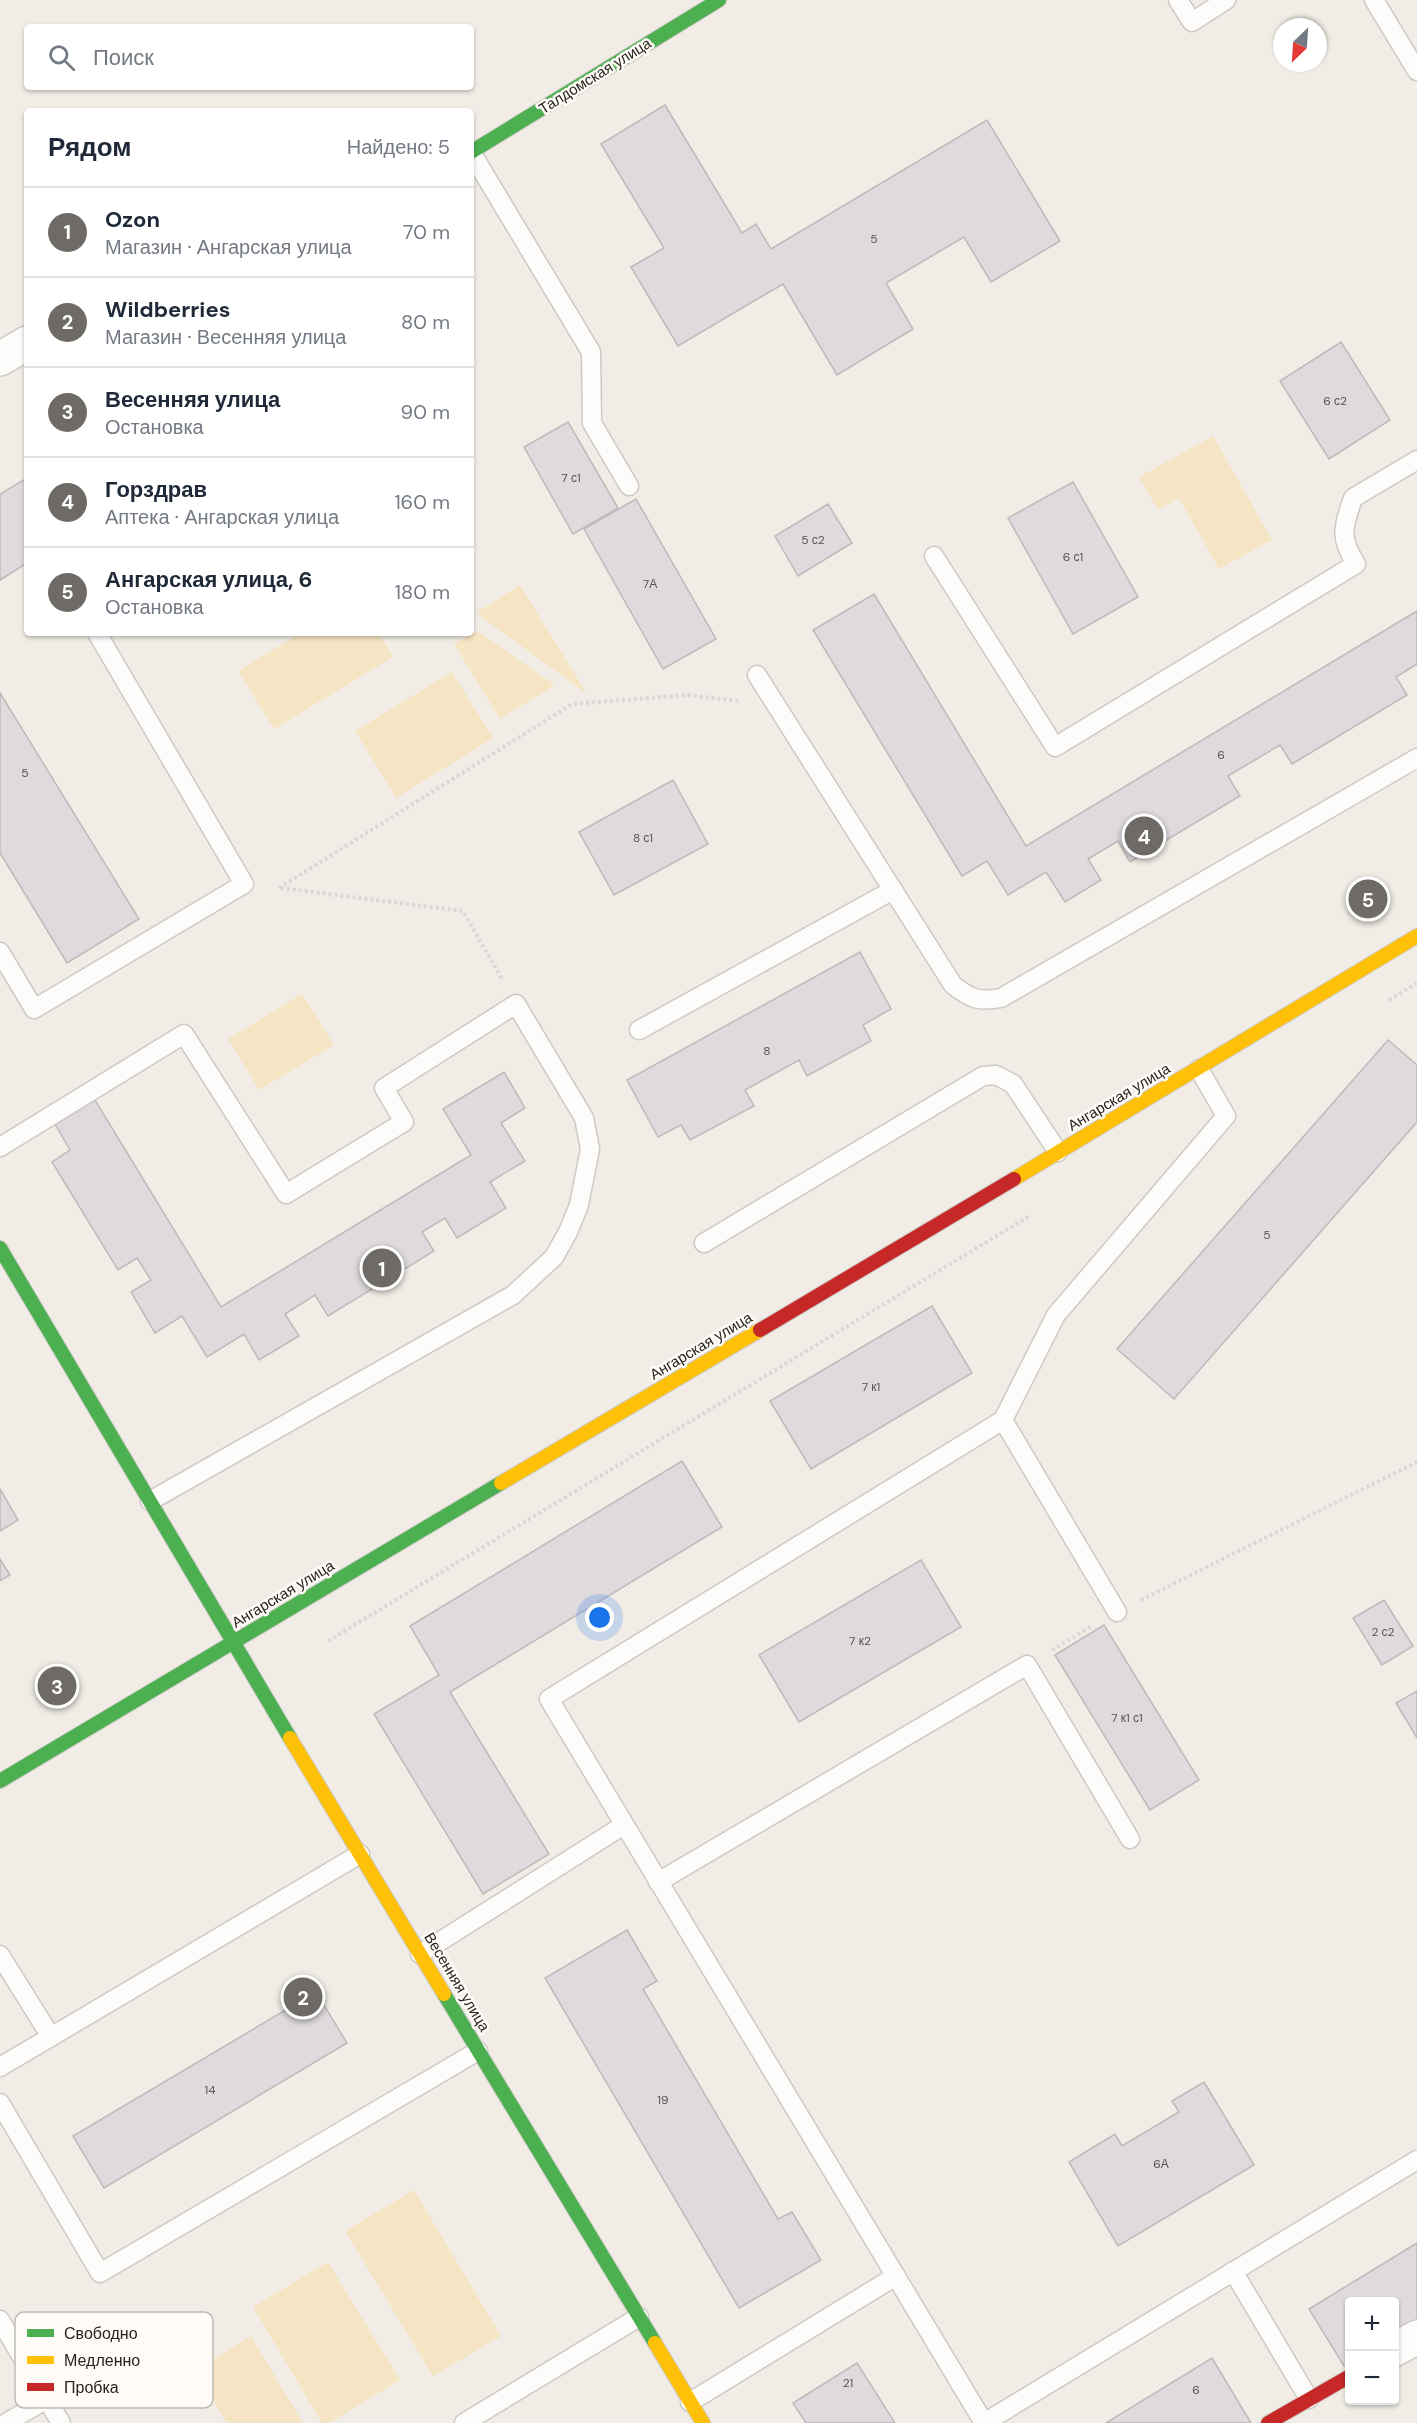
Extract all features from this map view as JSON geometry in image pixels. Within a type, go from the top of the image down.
[{"type":"street","name":"Талдомская улица","points":[[474,150],[719,0]]},
{"type":"street","points":[[0,359],[24,345]]},
{"type":"street","name":"Ангарская улица","points":[[0,1781],[1199,1069],[1417,936]]},
{"type":"street","name":"Весенняя улица","points":[[0,1248],[233,1644],[703,2423]]},
{"type":"street","points":[[1399,2348],[1417,2337]]},
{"type":"street","points":[[1268,2423],[1345,2379]]},
{"type":"lane","points":[[1178,0],[1192,22],[1226,0]]},
{"type":"lane","points":[[1374,0],[1417,71]]},
{"type":"lane","points":[[474,157],[591,352],[591,423],[629,486]]},
{"type":"lane","points":[[934,556],[1055,747],[1356,564],[1345,546],[1345,522],[1353,498],[1417,460]]},
{"type":"lane","points":[[0,952],[34,1009],[244,884],[99,636]]},
{"type":"lane","points":[[757,675],[952,985],[967,996],[984,1001],[1001,998],[1417,758]]},
{"type":"lane","points":[[639,1030],[893,890]]},
{"type":"lane","points":[[0,1147],[184,1034],[286,1194],[404,1122],[384,1088],[516,1004],[584,1118],[590,1149],[579,1205],[554,1257],[513,1295],[150,1502]]},
{"type":"lane","points":[[1199,1069],[1226,1116],[1056,1315],[1003,1420],[549,1699],[984,2423],[1417,2160]]},
{"type":"lane","points":[[704,1243],[983,1077],[996,1075],[1013,1084],[1058,1152]]},
{"type":"lane","points":[[1003,1420],[1117,1612]]},
{"type":"lane","points":[[658,1882],[1027,1665],[1130,1839]]},
{"type":"lane","points":[[420,1953],[624,1825]]},
{"type":"lane","points":[[0,2067],[360,1854]]},
{"type":"lane","points":[[0,1955],[51,2037]]},
{"type":"lane","points":[[0,2103],[100,2273],[478,2051]]},
{"type":"lane","points":[[1233,2271],[1309,2399]]},
{"type":"lane","points":[[690,2402],[896,2276]]},
{"type":"lane","points":[[464,2423],[639,2318]]},
{"type":"lane","points":[[0,2320],[15,2345]]},
{"type":"lane","points":[[6,2423],[32,2408]]},
{"type":"lane","points":[[52,2408],[61,2423]]},
{"type":"path","points":[[279,888],[572,704],[688,695],[776,705]]},
{"type":"path","points":[[244,884],[463,910],[516,1004]]},
{"type":"path","points":[[1388,1000],[1417,983]]},
{"type":"path","points":[[328,1641],[1033,1214]]},
{"type":"path","points":[[1027,1665],[1117,1612],[1417,1462]]},
{"type":"shaded area","points":[[1213,436],[1272,540],[1219,569],[1179,498],[1158,510],[1139,477]]},
{"type":"shaded area","points":[[520,585],[587,694],[476,613]]},
{"type":"shaded area","points":[[477,631],[555,685],[500,719],[454,644],[468,636],[474,636]]},
{"type":"shaded area","points":[[296,636],[381,636],[393,657],[274,729],[238,671]]},
{"type":"shaded area","points":[[452,672],[493,738],[396,798],[355,731]]},
{"type":"shaded area","points":[[302,994],[334,1045],[259,1090],[228,1039]]},
{"type":"shaded area","points":[[414,2190],[501,2336],[433,2376],[345,2231]]},
{"type":"shaded area","points":[[328,2262],[400,2380],[329,2423],[322,2423],[253,2307]]},
{"type":"shaded area","points":[[251,2336],[303,2423],[227,2423],[213,2400],[213,2359]]},
{"type":"building","points":[[665,105],[742,233],[756,224],[771,249],[987,120],[1060,241],[991,282],[964,237],[886,283],[913,329],[837,375],[783,284],[678,346],[631,267],[664,248],[601,144]]},
{"type":"building","points":[[1341,342],[1390,420],[1329,459],[1280,381]]},
{"type":"building","points":[[568,422],[618,508],[573,534],[524,447]]},
{"type":"building","points":[[24,480],[24,565],[0,580],[0,494]]},
{"type":"building","points":[[1073,482],[1138,597],[1073,634],[1008,518]]},
{"type":"building","points":[[636,499],[716,639],[663,669],[584,529]]},
{"type":"building","points":[[828,504],[852,543],[798,576],[775,536]]},
{"type":"building","points":[[874,594],[1026,846],[1417,611],[1417,664],[1396,677],[1407,695],[1292,764],[1280,745],[1228,776],[1240,796],[1130,862],[1118,841],[1088,859],[1101,880],[1065,902],[1046,872],[1008,895],[987,861],[962,876],[813,630]]},
{"type":"building","points":[[0,693],[139,919],[67,963],[0,853]]},
{"type":"building","points":[[673,780],[708,844],[614,895],[579,832]]},
{"type":"building","points":[[860,952],[891,1009],[863,1025],[871,1041],[807,1076],[799,1060],[745,1090],[754,1106],[690,1140],[681,1125],[658,1137],[627,1080]]},
{"type":"building","points":[[1388,1040],[1417,1065],[1417,1122],[1174,1399],[1117,1349]]},
{"type":"building","points":[[504,1072],[525,1108],[501,1123],[525,1161],[490,1182],[506,1208],[457,1238],[445,1218],[422,1232],[434,1251],[328,1316],[315,1295],[285,1314],[299,1336],[259,1360],[244,1334],[207,1357],[182,1316],[155,1333],[131,1292],[151,1280],[137,1258],[118,1270],[52,1162],[70,1150],[55,1124],[95,1100],[221,1307],[471,1155],[443,1109]]},
{"type":"building","points":[[932,1306],[972,1373],[811,1469],[770,1401]]},
{"type":"building","points":[[682,1461],[722,1527],[450,1692],[549,1854],[483,1894],[374,1714],[439,1675],[410,1626]]},
{"type":"building","points":[[0,1489],[18,1520],[0,1531]]},
{"type":"building","points":[[0,1559],[10,1575],[0,1581]]},
{"type":"building","points":[[921,1560],[961,1627],[799,1722],[759,1655]]},
{"type":"building","points":[[1384,1600],[1413,1646],[1382,1665],[1353,1618]]},
{"type":"building","points":[[1104,1625],[1199,1780],[1150,1810],[1055,1655]]},
{"type":"building","points":[[1417,1691],[1417,1738],[1396,1703]]},
{"type":"building","points":[[627,1930],[657,1981],[643,1989],[778,2219],[792,2212],[821,2260],[739,2308],[545,1978]]},
{"type":"building","points":[[316,1992],[347,2043],[104,2188],[73,2136]]},
{"type":"building","points":[[1204,2082],[1254,2165],[1118,2246],[1069,2162],[1115,2134],[1122,2146],[1179,2112],[1172,2101]]},
{"type":"building","points":[[1417,2243],[1417,2322],[1399,2333],[1399,2297],[1345,2297],[1344,2366],[1309,2309]]},
{"type":"building","points":[[1212,2358],[1251,2423],[1106,2423]]},
{"type":"building","points":[[857,2363],[895,2423],[806,2423],[793,2403]]},
{"type":"traffic: fast","points":[[474,150],[719,0]]},
{"type":"traffic: fast","points":[[0,1248],[290,1738]]},
{"type":"traffic: fast","points":[[0,1781],[501,1483]]},
{"type":"traffic: fast","points":[[444,1994],[655,2343]]},
{"type":"traffic: slow","points":[[1014,1179],[1417,936]]},
{"type":"traffic: slow","points":[[501,1483],[760,1330]]},
{"type":"traffic: slow","points":[[290,1738],[444,1994]]},
{"type":"traffic: slow","points":[[655,2343],[703,2423]]},
{"type":"traffic: jam","points":[[760,1330],[1014,1179]]},
{"type":"traffic: jam","points":[[1268,2423],[1345,2379]]},
{"type":"place","name":"Горздрав","points":[[1144,836]]},
{"type":"place","name":"Ангарская улица, 6","points":[[1368,899]]},
{"type":"place","name":"Ozon","points":[[382,1268]]},
{"type":"place","name":"Весенняя улица","points":[[57,1686]]},
{"type":"place","name":"Wildberries","points":[[303,1997]]}]
